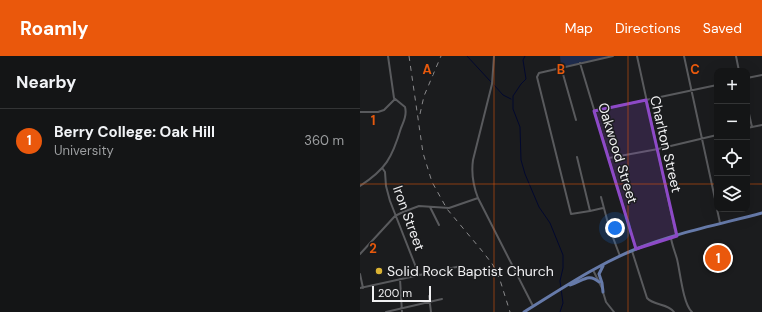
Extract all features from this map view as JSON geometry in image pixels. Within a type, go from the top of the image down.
[{"type":"main road","points":[[524,312],[593,270],[636,249],[677,236],[762,213]]},
{"type":"main road","points":[[603,292],[599,271],[604,264]]},
{"type":"main road","points":[[572,283],[578,283],[589,276],[599,282]]},
{"type":"street","points":[[360,186],[383,169],[392,156],[406,113],[404,105],[395,99],[388,56]]},
{"type":"street","points":[[494,56],[492,84],[472,164],[473,183],[478,198],[533,306]]},
{"type":"street","points":[[603,208],[571,214],[537,77],[539,73],[613,56]]},
{"type":"street","name":"Charlton Street","points":[[637,56],[677,236]]},
{"type":"street","points":[[684,56],[714,194]]},
{"type":"street","points":[[736,56],[738,68]]},
{"type":"street","name":"Oakwood Street","points":[[580,63],[636,249]]},
{"type":"street","points":[[561,67],[576,120]]},
{"type":"street","points":[[750,77],[762,75]]},
{"type":"street","points":[[594,110],[714,86]]},
{"type":"street","points":[[360,112],[378,112],[384,110],[395,99]]},
{"type":"street","points":[[750,118],[752,127],[762,124]]},
{"type":"street","points":[[609,158],[658,149],[714,136]]},
{"type":"street","points":[[577,157],[590,211]]},
{"type":"street","name":"Iron Street","points":[[383,169],[385,172],[388,194],[395,216],[419,275]]},
{"type":"street","points":[[600,197],[609,228],[620,256]]},
{"type":"street","points":[[360,254],[395,216],[416,206],[449,208],[478,198]]},
{"type":"street","points":[[430,207],[439,225]]},
{"type":"street","points":[[718,212],[721,224]]},
{"type":"street","points":[[671,238],[677,259],[682,288],[689,310],[692,312]]},
{"type":"street","points":[[632,251],[646,297],[651,302],[671,308],[674,312]]},
{"type":"street","points":[[360,274],[361,288],[461,266],[471,272],[474,278]]},
{"type":"street","points":[[593,270],[605,299],[614,312]]},
{"type":"street","points":[[400,279],[402,312]]},
{"type":"street","points":[[429,296],[431,312]]},
{"type":"street","points":[[386,312],[442,299]]},
{"type":"highlighted area","points":[[646,100],[677,236],[636,249],[594,111]]},
{"type":"shaded area","points":[[560,56],[613,56],[561,67]]},
{"type":"waterway","points":[[467,56],[491,82]]},
{"type":"waterway","points":[[525,56],[523,60],[526,79],[513,96],[513,109],[520,127],[521,160],[525,174],[539,207],[550,223],[563,255],[563,268],[560,281],[563,303],[560,312]]},
{"type":"waterway","points":[[494,85],[503,95],[511,99]]},
{"type":"railway","points":[[409,56],[423,153],[432,182],[447,209],[493,265],[500,280],[510,312]]},
{"type":"railway","points":[[420,114],[424,96],[441,56]]},
{"type":"place","name":"Berry College: Oak Hill","points":[[718,258]]},
{"type":"place","name":"Solid Rock Baptist Church","points":[[379,271]]}]
